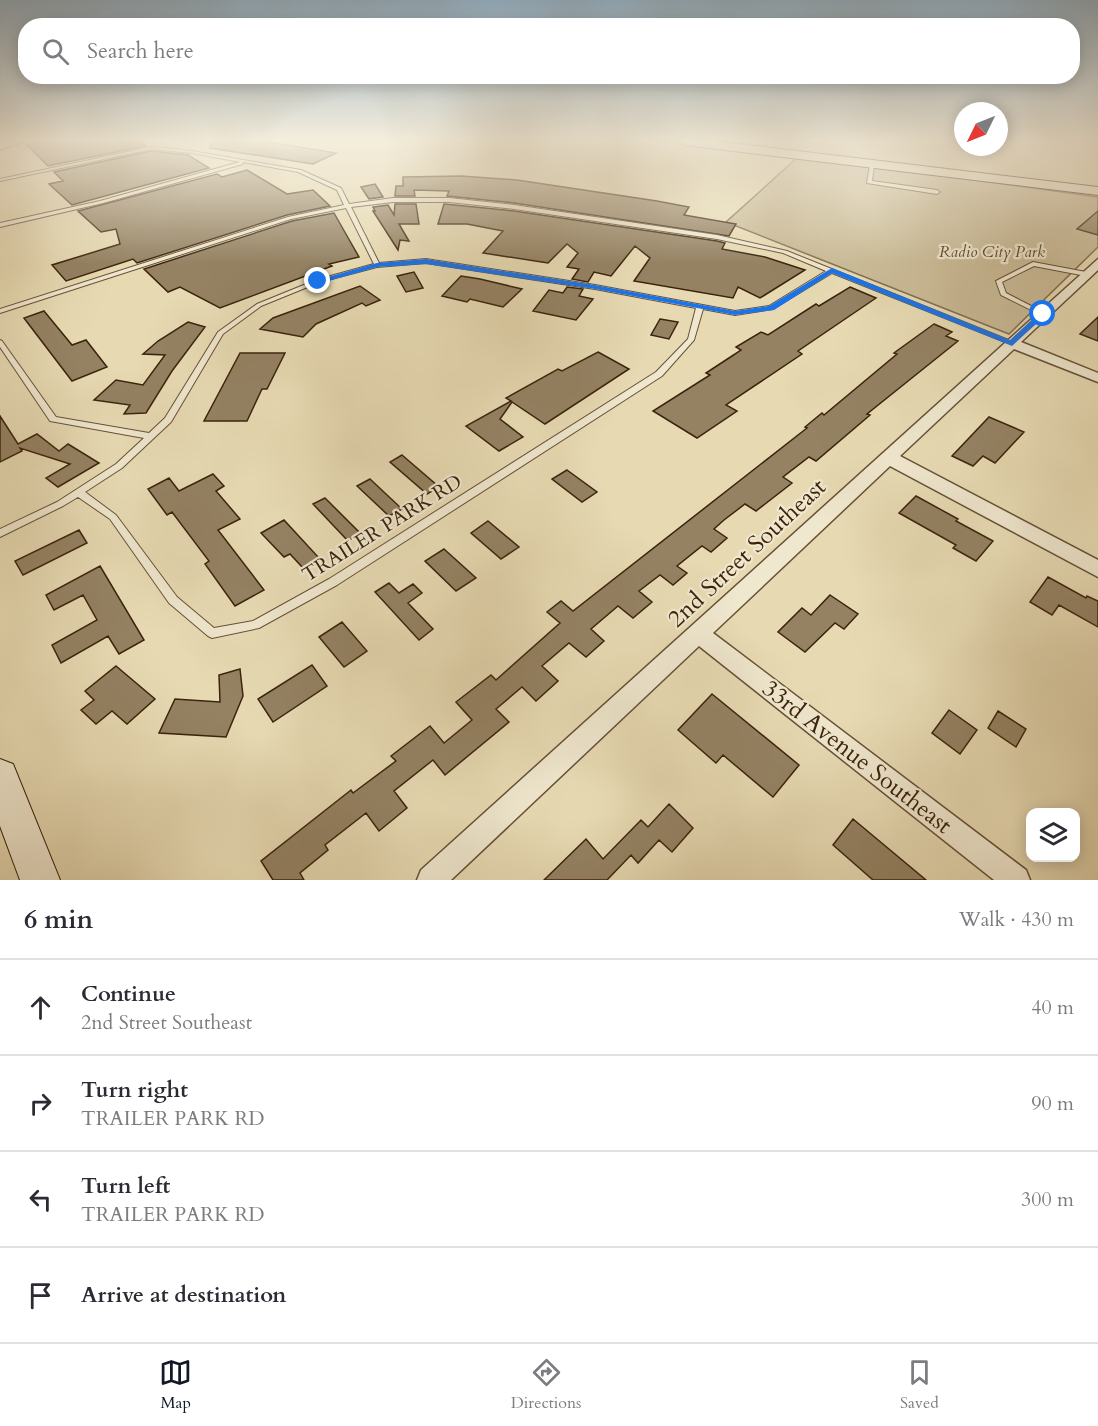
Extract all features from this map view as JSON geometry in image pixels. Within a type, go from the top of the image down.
[{"type":"street","points":[[1020,182],[1098,191]]},
{"type":"street","name":"2nd Street Southeast","points":[[431,880],[1092,269]]},
{"type":"street","points":[[1012,343],[1098,378]]},
{"type":"street","points":[[888,457],[1098,569]]},
{"type":"street","name":"33rd Avenue Southeast","points":[[698,633],[1016,880]]},
{"type":"street","points":[[0,777],[40,880]]},
{"type":"lane","points":[[0,225],[101,202],[171,182]]},
{"type":"lane","points":[[327,182],[339,189],[377,265]]},
{"type":"lane","points":[[869,182],[937,192]]},
{"type":"lane","points":[[0,311],[259,227],[346,206],[393,200],[449,200],[514,207],[717,237],[785,252],[1012,343]]},
{"type":"lane","points":[[0,533],[60,504],[119,466],[168,420],[220,333],[259,305],[318,281],[377,265],[426,261],[538,278],[735,313],[771,308],[832,270]]},
{"type":"lane","points":[[1043,314],[1003,294],[999,281],[1033,264],[1092,269]]},
{"type":"lane","name":"TRAILER PARK RD","points":[[78,492],[113,517],[173,600],[212,633],[255,625],[333,582],[659,374],[692,340],[700,306]]},
{"type":"lane","points":[[0,342],[53,419],[151,436]]},
{"type":"green space","name":"Radio City Park","points":[[770,182],[989,182],[1098,197],[1098,247],[1009,334],[726,222]]},
{"type":"building","points":[[58,182],[157,182],[72,205],[49,184]]},
{"type":"building","points":[[187,182],[267,182],[287,194],[313,190],[330,206],[287,215],[137,263],[133,259],[66,281],[52,265],[120,244],[116,229],[101,232],[78,211]]},
{"type":"building","points":[[403,182],[531,182],[689,207],[684,215],[736,224],[729,236],[514,203],[447,196],[449,191],[414,190],[415,196],[395,196],[396,186],[403,186]]},
{"type":"building","points":[[375,184],[383,197],[369,199],[361,187]]},
{"type":"building","points":[[395,204],[416,204],[419,224],[399,224],[409,241],[400,240],[398,250],[373,211],[375,211],[373,207],[388,205],[394,215]]},
{"type":"building","points":[[444,204],[514,211],[717,241],[725,243],[722,249],[765,257],[805,270],[760,298],[738,287],[733,298],[634,281],[650,258],[635,246],[611,276],[594,272],[588,282],[572,279],[579,269],[567,267],[578,253],[567,244],[548,263],[483,253],[503,231],[467,224],[438,224]]},
{"type":"building","points":[[1098,211],[1098,235],[1077,229]]},
{"type":"building","points":[[334,213],[359,257],[329,264],[332,266],[220,308],[180,287],[168,292],[144,269],[292,221]]},
{"type":"building","points":[[414,272],[423,288],[406,292],[397,276]]},
{"type":"building","points":[[461,276],[522,289],[503,307],[470,299],[467,302],[442,296]]},
{"type":"building","points":[[360,286],[380,300],[366,306],[362,303],[316,324],[303,337],[260,329],[273,318]]},
{"type":"building","points":[[567,287],[583,289],[579,296],[593,299],[576,320],[533,311],[549,290],[563,293]]},
{"type":"building","points":[[850,287],[876,298],[798,351],[802,354],[726,405],[737,411],[697,438],[653,411],[710,375],[706,373],[741,350],[736,347],[761,332],[768,335],[816,304],[819,306]]},
{"type":"building","points":[[44,311],[72,345],[86,340],[107,367],[72,381],[24,318]]},
{"type":"building","points":[[1098,317],[1098,341],[1080,334]]},
{"type":"building","points":[[660,319],[678,322],[669,339],[651,335]]},
{"type":"building","points":[[188,322],[205,327],[172,371],[146,413],[124,414],[130,405],[94,400],[116,380],[143,385],[165,355],[143,354],[158,341]]},
{"type":"building","points":[[934,324],[952,332],[946,336],[958,341],[867,414],[870,415],[816,461],[809,457],[783,477],[792,483],[756,511],[745,504],[724,520],[714,529],[727,538],[711,552],[702,546],[677,566],[687,573],[673,585],[660,575],[639,591],[652,602],[633,618],[618,606],[591,629],[604,641],[586,657],[569,643],[542,666],[558,681],[536,701],[522,687],[496,709],[509,722],[445,775],[433,760],[394,791],[407,808],[379,831],[366,813],[325,845],[328,850],[300,873],[304,880],[273,880],[261,861],[351,790],[353,793],[396,761],[391,756],[430,726],[444,743],[472,720],[456,702],[491,675],[496,680],[560,623],[547,612],[561,601],[573,611],[807,428],[805,427],[822,413],[824,415],[897,354],[894,353]]},
{"type":"building","points":[[598,352],[629,369],[545,424],[512,402],[500,419],[523,437],[499,451],[466,426],[511,401],[506,398],[558,369],[562,371]]},
{"type":"building","points":[[240,353],[285,353],[267,389],[262,389],[247,421],[204,421]]},
{"type":"building","points":[[0,416],[18,444],[37,434],[59,451],[68,444],[99,463],[58,487],[46,478],[70,464],[20,448],[22,451],[0,462]]},
{"type":"building","points":[[989,417],[1024,432],[995,463],[983,456],[973,466],[952,456]]},
{"type":"building","points":[[402,455],[439,487],[427,494],[390,462]]},
{"type":"building","points":[[567,470],[597,492],[582,502],[552,479]]},
{"type":"building","points":[[213,474],[224,486],[216,491],[240,519],[218,530],[264,590],[235,606],[205,564],[209,561],[172,512],[167,515],[148,489],[169,478],[179,491]]},
{"type":"building","points":[[370,479],[402,509],[389,516],[357,486]]},
{"type":"building","points":[[916,496],[993,541],[976,561],[953,548],[956,545],[899,513]]},
{"type":"building","points":[[325,498],[360,533],[348,541],[313,504]]},
{"type":"building","points":[[284,520],[319,558],[303,568],[290,554],[284,557],[261,533]]},
{"type":"building","points":[[488,521],[519,547],[501,559],[471,533]]},
{"type":"building","points":[[79,530],[87,543],[23,575],[15,561]]},
{"type":"building","points":[[444,549],[476,578],[456,591],[425,561]]},
{"type":"building","points":[[100,566],[144,640],[119,654],[108,636],[61,663],[52,645],[97,620],[83,595],[54,610],[46,595]]},
{"type":"building","points":[[1048,577],[1086,598],[1087,596],[1098,601],[1098,627],[1059,605],[1052,615],[1030,602]]},
{"type":"building","points":[[389,583],[399,593],[413,584],[422,593],[408,603],[433,629],[419,640],[375,592]]},
{"type":"building","points":[[830,595],[858,614],[844,629],[835,623],[805,652],[778,632],[802,608],[811,615]]},
{"type":"building","points":[[342,622],[367,651],[344,667],[319,637]]},
{"type":"building","points":[[312,665],[327,686],[273,722],[258,699]]},
{"type":"building","points":[[116,666],[155,699],[127,724],[112,711],[96,724],[81,710],[94,700],[85,691]]},
{"type":"building","points":[[240,669],[243,696],[226,737],[159,733],[175,699],[220,702],[219,675]]},
{"type":"building","points":[[712,694],[799,765],[773,797],[723,755],[716,763],[678,730]]},
{"type":"building","points":[[949,710],[977,730],[960,754],[932,733]]},
{"type":"building","points":[[998,711],[1026,729],[1016,747],[988,728]]},
{"type":"building","points":[[669,804],[693,828],[672,852],[659,840],[638,863],[631,855],[607,880],[544,880],[586,839],[603,859],[641,820],[648,827]]},
{"type":"building","points":[[853,819],[926,880],[873,880],[833,845]]},
{"type":"route","points":[[318,281],[377,265],[426,261],[595,287],[735,313],[771,308],[832,270],[1012,343],[1043,314]]}]
